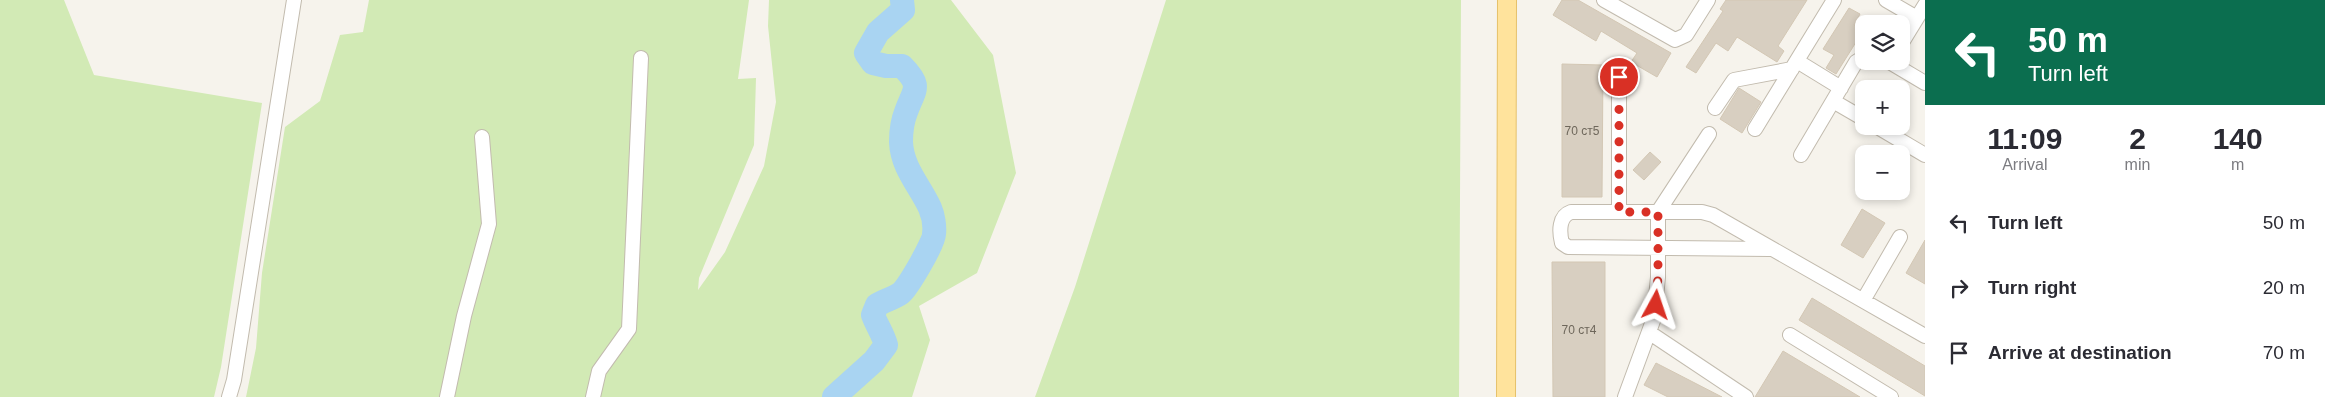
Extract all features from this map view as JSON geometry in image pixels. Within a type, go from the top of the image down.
[{"type":"main road","points":[[1506,397],[1508,0]]},
{"type":"street","points":[[229,397],[234,380],[294,0]]},
{"type":"street","points":[[1604,0],[1675,40],[1686,35],[1708,0]]},
{"type":"street","points":[[1754,129],[1834,0]]},
{"type":"street","points":[[1886,0],[1917,18]]},
{"type":"street","points":[[1910,29],[1925,5]]},
{"type":"street","points":[[593,397],[599,370],[629,329],[641,58]]},
{"type":"street","points":[[1801,154],[1855,64]]},
{"type":"street","points":[[1715,108],[1734,80],[1794,65],[1841,88]]},
{"type":"street","points":[[1903,70],[1925,83]]},
{"type":"street","points":[[1619,77],[1619,212]]},
{"type":"street","points":[[1833,101],[1855,114]]},
{"type":"street","points":[[1625,397],[1654,318],[1658,212],[1708,134]]},
{"type":"street","points":[[1891,135],[1925,155]]},
{"type":"street","points":[[447,397],[464,316],[489,224],[482,137]]},
{"type":"street","points":[[1773,249],[1568,247],[1562,243],[1561,221],[1566,214],[1571,212],[1702,212],[1713,215],[1864,299],[1925,336]]},
{"type":"street","points":[[1864,299],[1900,236]]},
{"type":"street","points":[[1650,333],[1746,397]]},
{"type":"street","points":[[1790,336],[1891,397]]},
{"type":"green space","points":[[0,0],[64,0],[94,75],[262,103],[221,367],[214,397],[0,397]]},
{"type":"green space","points":[[369,0],[749,0],[738,79],[756,78],[754,145],[699,278],[698,290],[725,252],[764,166],[776,102],[768,26],[769,0],[951,0],[993,55],[1016,173],[977,273],[919,306],[930,340],[912,397],[246,397],[256,348],[262,273],[285,127],[320,101],[340,35],[363,32]]},
{"type":"green space","points":[[1166,0],[1461,0],[1459,397],[1035,397],[1075,287]]},
{"type":"building","points":[[1562,0],[1578,0],[1671,53],[1657,77],[1631,62],[1637,53],[1601,31],[1596,41],[1553,15]]},
{"type":"building","points":[[1726,0],[1807,0],[1778,46],[1784,51],[1777,62],[1737,37],[1728,51],[1716,43],[1696,73],[1686,67],[1723,11],[1720,9]]},
{"type":"building","points":[[1849,8],[1860,14],[1855,15],[1855,44],[1836,74],[1826,68],[1834,55],[1823,49]]},
{"type":"building","points":[[1562,64],[1603,65],[1602,197],[1562,197]]},
{"type":"building","points":[[1739,88],[1761,102],[1742,133],[1720,119]]},
{"type":"building","points":[[1650,152],[1661,162],[1644,180],[1633,170]]},
{"type":"building","points":[[1862,209],[1885,223],[1863,258],[1841,245]]},
{"type":"building","points":[[1925,240],[1925,284],[1906,273]]},
{"type":"building","points":[[1552,262],[1605,262],[1605,397],[1553,397]]},
{"type":"building","points":[[1812,298],[1925,366],[1925,396],[1799,320]]},
{"type":"building","points":[[1783,351],[1860,397],[1755,397]]},
{"type":"building","points":[[1656,363],[1722,397],[1668,397],[1644,385]]},
{"type":"waterway","points":[[834,397],[874,361],[886,345],[873,315],[877,305],[901,293],[915,274],[934,234],[934,221],[930,208],[908,169],[902,151],[903,123],[914,93],[915,84],[909,73],[902,66],[886,66],[873,63],[866,53],[878,32],[903,10],[902,0]]},
{"type":"route","points":[[1619,77],[1619,212],[1658,212],[1659,259],[1656,305]]}]
